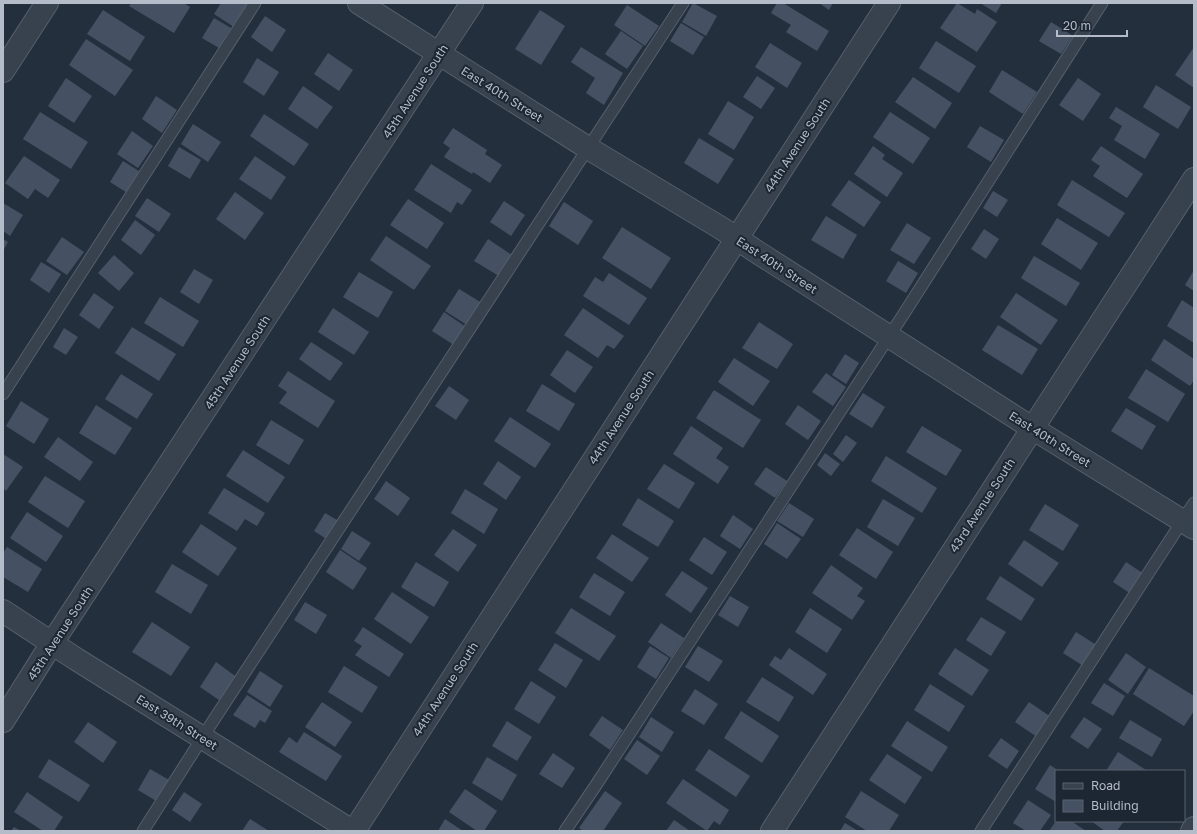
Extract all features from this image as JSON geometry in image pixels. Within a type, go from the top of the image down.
[{"type":"street","points":[[3,71],[48,3]]},
{"type":"street","name":"East 40th Street","points":[[359,3],[588,148],[721,228],[1032,428],[1190,517]]},
{"type":"street","name":"45th Avenue South","points":[[3,721],[52,643],[472,3]]},
{"type":"street","name":"44th Avenue South","points":[[353,831],[889,3]]},
{"type":"street","name":"43rd Avenue South","points":[[772,831],[1194,180]]},
{"type":"street","name":"East 39th Street","points":[[3,611],[353,831]]},
{"type":"lane","points":[[3,394],[255,3]]},
{"type":"lane","points":[[143,831],[683,3]]},
{"type":"lane","points":[[565,831],[889,336],[1102,3]]},
{"type":"lane","points":[[981,831],[1190,517]]},
{"type":"building","points":[[131,3],[184,3],[190,7],[174,33],[129,6]]},
{"type":"building","points":[[221,3],[245,3],[251,7],[237,29],[214,14]]},
{"type":"building","points":[[693,3],[717,16],[706,36],[682,22]]},
{"type":"building","points":[[777,3],[783,3],[829,31],[817,51],[786,32],[791,25],[771,13]]},
{"type":"building","points":[[819,3],[833,3],[829,10]]},
{"type":"building","points":[[957,3],[975,14],[977,9],[997,22],[977,52],[940,28]]},
{"type":"building","points":[[980,3],[1002,3],[996,13]]},
{"type":"building","points":[[627,5],[659,26],[645,46],[614,25]]},
{"type":"building","points":[[103,10],[145,37],[130,61],[87,34]]},
{"type":"building","points":[[540,10],[565,26],[541,65],[515,49]]},
{"type":"building","points":[[265,16],[286,30],[272,52],[251,37]]},
{"type":"building","points":[[214,18],[231,28],[219,48],[202,38]]},
{"type":"building","points":[[1051,22],[1073,36],[1061,54],[1039,41]]},
{"type":"building","points":[[681,23],[704,37],[693,55],[670,41]]},
{"type":"building","points":[[621,31],[643,46],[627,69],[605,54]]},
{"type":"building","points":[[86,39],[133,70],[115,96],[69,65]]},
{"type":"building","points":[[936,41],[976,66],[959,93],[919,68]]},
{"type":"building","points":[[770,43],[802,63],[787,88],[755,67]]},
{"type":"building","points":[[581,47],[623,73],[604,105],[586,93],[595,78],[571,62]]},
{"type":"building","points":[[1194,47],[1194,88],[1175,75]]},
{"type":"building","points":[[328,53],[353,70],[339,91],[314,74]]},
{"type":"building","points":[[257,58],[279,72],[264,96],[243,82]]},
{"type":"building","points":[[1002,70],[1037,92],[1023,114],[989,92]]},
{"type":"building","points":[[757,76],[775,88],[761,109],[743,97]]},
{"type":"building","points":[[913,77],[952,103],[935,129],[895,102]]},
{"type":"building","points":[[66,78],[92,96],[74,123],[48,106]]},
{"type":"building","points":[[1078,78],[1101,94],[1083,121],[1059,105]]},
{"type":"building","points":[[1156,85],[1191,107],[1178,129],[1143,107]]},
{"type":"building","points":[[303,86],[333,107],[317,129],[288,109]]},
{"type":"building","points":[[156,96],[177,110],[162,133],[142,119]]},
{"type":"building","points":[[728,101],[754,117],[734,150],[708,134]]},
{"type":"building","points":[[1116,107],[1160,134],[1145,159],[1114,140],[1122,126],[1109,118]]},
{"type":"building","points":[[40,112],[88,142],[71,169],[23,139]]},
{"type":"building","points":[[890,112],[930,138],[913,164],[873,137]]},
{"type":"building","points":[[264,114],[309,144],[294,166],[250,136]]},
{"type":"building","points":[[193,124],[221,142],[208,162],[181,144]]},
{"type":"building","points":[[980,126],[1004,140],[991,162],[967,147]]},
{"type":"building","points":[[453,128],[487,150],[485,154],[502,165],[490,183],[473,172],[472,174],[444,157],[450,148],[443,143]]},
{"type":"building","points":[[132,131],[153,146],[138,168],[117,154]]},
{"type":"building","points":[[699,138],[734,159],[718,184],[684,163]]},
{"type":"building","points":[[873,146],[885,155],[882,159],[903,173],[887,197],[854,174]]},
{"type":"building","points":[[1101,146],[1143,174],[1127,198],[1093,176],[1100,166],[1091,160]]},
{"type":"building","points":[[179,147],[201,160],[190,179],[168,166]]},
{"type":"building","points":[[24,156],[60,180],[48,198],[35,189],[28,199],[5,183]]},
{"type":"building","points":[[255,156],[286,177],[271,200],[239,179]]},
{"type":"building","points":[[123,161],[142,173],[129,194],[110,182]]},
{"type":"building","points":[[431,164],[472,190],[462,205],[457,202],[451,213],[414,190]]},
{"type":"building","points":[[849,180],[881,202],[864,227],[831,205]]},
{"type":"building","points":[[1072,180],[1125,213],[1109,237],[1057,205]]},
{"type":"building","points":[[993,191],[1008,200],[997,217],[983,208]]},
{"type":"building","points":[[235,192],[264,213],[245,240],[216,219]]},
{"type":"building","points":[[147,198],[171,214],[159,232],[135,216]]},
{"type":"building","points":[[408,199],[444,223],[427,249],[390,225]]},
{"type":"building","points":[[504,201],[525,215],[511,236],[490,222]]},
{"type":"building","points":[[564,202],[593,221],[578,245],[549,226]]},
{"type":"building","points":[[3,203],[23,215],[10,236],[3,231]]},
{"type":"building","points":[[826,216],[857,235],[843,259],[811,240]]},
{"type":"building","points":[[1057,218],[1098,243],[1081,270],[1041,244]]},
{"type":"building","points":[[135,220],[155,235],[141,255],[121,240]]},
{"type":"building","points":[[907,223],[931,238],[914,264],[890,250]]},
{"type":"building","points":[[622,227],[671,258],[651,289],[602,258]]},
{"type":"building","points":[[984,229],[999,239],[986,259],[971,249]]},
{"type":"building","points":[[386,236],[431,266],[414,290],[370,260]]},
{"type":"building","points":[[62,237],[84,252],[67,275],[46,261]]},
{"type":"building","points":[[3,239],[8,242],[3,251]]},
{"type":"building","points":[[488,239],[512,255],[499,276],[474,261]]},
{"type":"building","points":[[114,255],[134,273],[119,291],[98,273]]},
{"type":"building","points":[[1034,256],[1080,283],[1066,306],[1021,278]]},
{"type":"building","points":[[898,261],[918,273],[906,293],[886,281]]},
{"type":"building","points":[[41,262],[61,274],[49,293],[30,280]]},
{"type":"building","points":[[194,269],[213,280],[199,304],[180,292]]},
{"type":"building","points":[[1194,270],[1194,291],[1185,285]]},
{"type":"building","points":[[359,272],[393,292],[378,318],[343,297]]},
{"type":"building","points":[[609,273],[647,298],[629,325],[583,296],[595,277],[603,282]]},
{"type":"building","points":[[459,289],[482,303],[467,325],[445,311]]},
{"type":"building","points":[[94,293],[114,307],[99,329],[79,315]]},
{"type":"building","points":[[1016,293],[1058,320],[1041,345],[1000,317]]},
{"type":"building","points":[[160,297],[199,321],[183,347],[144,323]]},
{"type":"building","points":[[1182,300],[1194,308],[1194,343],[1167,326]]},
{"type":"building","points":[[333,308],[369,332],[354,355],[318,332]]},
{"type":"building","points":[[583,308],[624,336],[614,349],[607,345],[598,358],[564,335]]},
{"type":"building","points":[[444,312],[466,327],[454,345],[432,331]]},
{"type":"building","points":[[759,322],[793,344],[777,369],[742,348]]},
{"type":"building","points":[[998,325],[1038,349],[1022,375],[982,350]]},
{"type":"building","points":[[132,327],[176,354],[159,381],[115,353]]},
{"type":"building","points":[[64,328],[78,337],[66,355],[53,347]]},
{"type":"building","points":[[1164,339],[1194,359],[1194,380],[1190,386],[1151,360]]},
{"type":"building","points":[[311,342],[343,363],[330,381],[299,359]]},
{"type":"building","points":[[567,350],[593,367],[575,393],[550,375]]},
{"type":"building","points":[[845,354],[859,363],[846,384],[832,375]]},
{"type":"building","points":[[734,358],[770,381],[753,406],[718,382]]},
{"type":"building","points":[[1146,369],[1185,394],[1168,422],[1128,398]]},
{"type":"building","points":[[288,371],[335,401],[318,428],[279,403],[287,392],[278,386]]},
{"type":"building","points":[[826,373],[846,387],[833,406],[812,392]]},
{"type":"building","points":[[121,374],[153,394],[137,419],[105,399]]},
{"type":"building","points":[[542,384],[575,404],[559,431],[526,411]]},
{"type":"building","points":[[449,386],[469,400],[456,420],[435,406]]},
{"type":"building","points":[[714,390],[761,420],[743,448],[696,418]]},
{"type":"building","points":[[863,393],[885,407],[872,428],[849,414]]},
{"type":"building","points":[[21,401],[49,419],[34,444],[6,426]]},
{"type":"building","points":[[96,405],[132,428],[115,455],[79,433]]},
{"type":"building","points":[[798,405],[821,421],[808,440],[785,424]]},
{"type":"building","points":[[1126,408],[1156,426],[1142,450],[1111,431]]},
{"type":"building","points":[[510,417],[551,444],[535,468],[494,441]]},
{"type":"building","points":[[271,420],[304,440],[289,465],[256,445]]},
{"type":"building","points":[[691,426],[723,448],[716,458],[729,467],[718,484],[673,454]]},
{"type":"building","points":[[922,426],[962,450],[946,476],[906,452]]},
{"type":"building","points":[[846,435],[857,443],[843,462],[833,454]]},
{"type":"building","points":[[58,437],[93,462],[80,481],[44,457]]},
{"type":"building","points":[[243,450],[285,477],[268,503],[226,476]]},
{"type":"building","points":[[825,453],[840,464],[831,476],[817,465]]},
{"type":"building","points":[[3,454],[23,467],[6,491],[3,488]]},
{"type":"building","points":[[886,456],[937,488],[922,513],[871,481]]},
{"type":"building","points":[[498,461],[521,477],[506,500],[483,484]]},
{"type":"building","points":[[664,464],[695,483],[679,509],[647,489]]},
{"type":"building","points":[[766,467],[787,481],[775,498],[754,484]]},
{"type":"building","points":[[45,476],[85,501],[68,528],[28,502]]},
{"type":"building","points":[[386,481],[410,498],[398,516],[374,499]]},
{"type":"building","points":[[224,488],[265,513],[257,526],[245,519],[237,531],[208,513]]},
{"type":"building","points":[[465,489],[498,509],[484,534],[451,513]]},
{"type":"building","points":[[638,498],[674,521],[658,547],[622,525]]},
{"type":"building","points":[[883,499],[915,518],[898,546],[867,527]]},
{"type":"building","points":[[789,503],[814,519],[803,537],[777,521]]},
{"type":"building","points":[[1045,504],[1079,525],[1063,551],[1029,530]]},
{"type":"building","points":[[27,512],[63,536],[46,562],[10,538]]},
{"type":"building","points":[[325,513],[339,521],[328,540],[314,531]]},
{"type":"building","points":[[733,515],[753,529],[740,549],[720,536]]},
{"type":"building","points":[[777,523],[801,539],[787,559],[764,544]]},
{"type":"building","points":[[201,524],[237,548],[218,576],[182,552]]},
{"type":"building","points":[[857,528],[893,552],[876,579],[839,555]]},
{"type":"building","points":[[453,529],[477,545],[458,572],[434,555]]},
{"type":"building","points":[[352,531],[371,543],[359,561],[341,549]]},
{"type":"building","points":[[612,534],[649,558],[632,582],[596,558]]},
{"type":"building","points":[[704,537],[727,552],[712,575],[689,560]]},
{"type":"building","points":[[1024,540],[1059,563],[1042,587],[1008,564]]},
{"type":"building","points":[[7,547],[42,569],[28,592],[3,577],[3,553]]},
{"type":"building","points":[[340,550],[367,568],[353,590],[326,572]]},
{"type":"building","points":[[416,562],[449,582],[434,607],[401,587]]},
{"type":"building","points":[[1126,562],[1144,574],[1131,594],[1113,582]]},
{"type":"building","points":[[172,564],[208,585],[191,614],[155,592]]},
{"type":"building","points":[[831,565],[863,588],[857,596],[865,601],[852,620],[812,593]]},
{"type":"building","points":[[682,571],[708,588],[691,613],[665,595]]},
{"type":"building","points":[[594,573],[625,592],[610,616],[579,597]]},
{"type":"building","points":[[1000,576],[1035,599],[1021,621],[986,599]]},
{"type":"building","points":[[392,592],[429,617],[411,644],[374,619]]},
{"type":"building","points":[[730,596],[749,607],[738,627],[718,615]]},
{"type":"building","points":[[305,602],[327,615],[316,634],[294,620]]},
{"type":"building","points":[[571,608],[616,636],[599,661],[555,633]]},
{"type":"building","points":[[810,608],[842,629],[827,653],[795,632]]},
{"type":"building","points":[[981,617],[1006,632],[991,656],[966,640]]},
{"type":"building","points":[[152,622],[190,647],[171,676],[132,652]]},
{"type":"building","points":[[661,623],[684,638],[671,658],[648,642]]},
{"type":"building","points":[[363,627],[404,654],[389,677],[355,655],[362,646],[354,641]]},
{"type":"building","points":[[1076,632],[1098,646],[1085,667],[1063,653]]},
{"type":"building","points":[[555,643],[583,660],[566,688],[538,670]]},
{"type":"building","points":[[650,646],[669,658],[656,679],[637,667]]},
{"type":"building","points":[[698,646],[723,661],[709,682],[685,667]]},
{"type":"building","points":[[789,648],[827,674],[813,695],[769,665],[775,656],[781,660]]},
{"type":"building","points":[[955,648],[989,670],[972,696],[938,674]]},
{"type":"building","points":[[1126,653],[1146,667],[1128,694],[1108,680]]},
{"type":"building","points":[[216,662],[238,678],[222,702],[200,687]]},
{"type":"building","points":[[344,666],[378,687],[362,713],[328,692]]},
{"type":"building","points":[[1149,668],[1194,696],[1194,711],[1184,726],[1133,694]]},
{"type":"building","points":[[260,671],[283,686],[270,707],[247,692]]},
{"type":"building","points":[[762,677],[794,697],[779,722],[746,702]]},
{"type":"building","points":[[531,681],[556,697],[539,724],[514,709]]},
{"type":"building","points":[[1104,683],[1125,696],[1113,716],[1091,703]]},
{"type":"building","points":[[930,684],[965,706],[949,732],[914,710]]},
{"type":"building","points":[[695,689],[718,704],[704,725],[681,711]]},
{"type":"building","points":[[247,695],[272,711],[265,723],[260,720],[255,728],[233,715]]},
{"type":"building","points":[[322,702],[352,722],[335,747],[305,727]]},
{"type":"building","points":[[1029,702],[1051,717],[1037,737],[1015,722]]},
{"type":"building","points":[[741,711],[779,736],[762,763],[724,738]]},
{"type":"building","points":[[602,716],[623,730],[610,750],[589,735]]},
{"type":"building","points":[[651,717],[674,732],[662,752],[639,737]]},
{"type":"building","points":[[1084,717],[1102,729],[1088,749],[1070,737]]},
{"type":"building","points":[[1130,720],[1162,739],[1152,757],[1119,738]]},
{"type":"building","points":[[507,721],[532,737],[517,761],[492,746]]},
{"type":"building","points":[[907,721],[948,747],[932,772],[891,746]]},
{"type":"building","points":[[88,722],[117,742],[103,763],[74,742]]},
{"type":"building","points":[[304,732],[342,756],[326,781],[279,752],[289,737],[297,743]]},
{"type":"building","points":[[1001,738],[1019,751],[1007,769],[988,756]]},
{"type":"building","points":[[637,740],[660,756],[647,775],[624,759]]},
{"type":"building","points":[[709,749],[750,776],[736,797],[695,770]]},
{"type":"building","points":[[1118,752],[1146,770],[1107,770]]},
{"type":"building","points":[[553,753],[575,768],[562,788],[539,774]]},
{"type":"building","points":[[887,754],[922,777],[905,804],[869,780]]},
{"type":"building","points":[[487,757],[517,775],[502,801],[472,783]]},
{"type":"building","points":[[49,759],[90,785],[79,802],[38,777]]},
{"type":"building","points":[[1050,765],[1058,770],[1055,770],[1055,801],[1035,789]]},
{"type":"building","points":[[150,769],[171,781],[158,802],[138,790]]},
{"type":"building","points":[[683,779],[729,810],[720,825],[714,821],[707,831],[666,803]]},
{"type":"building","points":[[465,789],[497,811],[484,831],[477,831],[449,812]]},
{"type":"building","points":[[605,791],[622,803],[603,831],[583,831],[579,828]]},
{"type":"building","points":[[861,791],[899,815],[889,831],[867,831],[845,817]]},
{"type":"building","points":[[27,792],[63,817],[54,831],[43,831],[14,812]]},
{"type":"building","points":[[184,792],[202,804],[190,822],[172,810]]},
{"type":"building","points":[[1028,800],[1051,815],[1040,831],[1026,831],[1013,823]]},
{"type":"building","points":[[250,819],[269,831],[242,831]]},
{"type":"building","points":[[445,819],[463,831],[438,831]]},
{"type":"building","points":[[674,820],[690,831],[666,831]]},
{"type":"building","points":[[1055,822],[1072,822],[1086,831],[1049,831]]},
{"type":"building","points":[[1092,822],[1123,822],[1117,831],[1105,831]]},
{"type":"building","points":[[845,823],[858,831],[840,831]]},
{"type":"building","points":[[14,827],[21,831],[11,831]]}]
